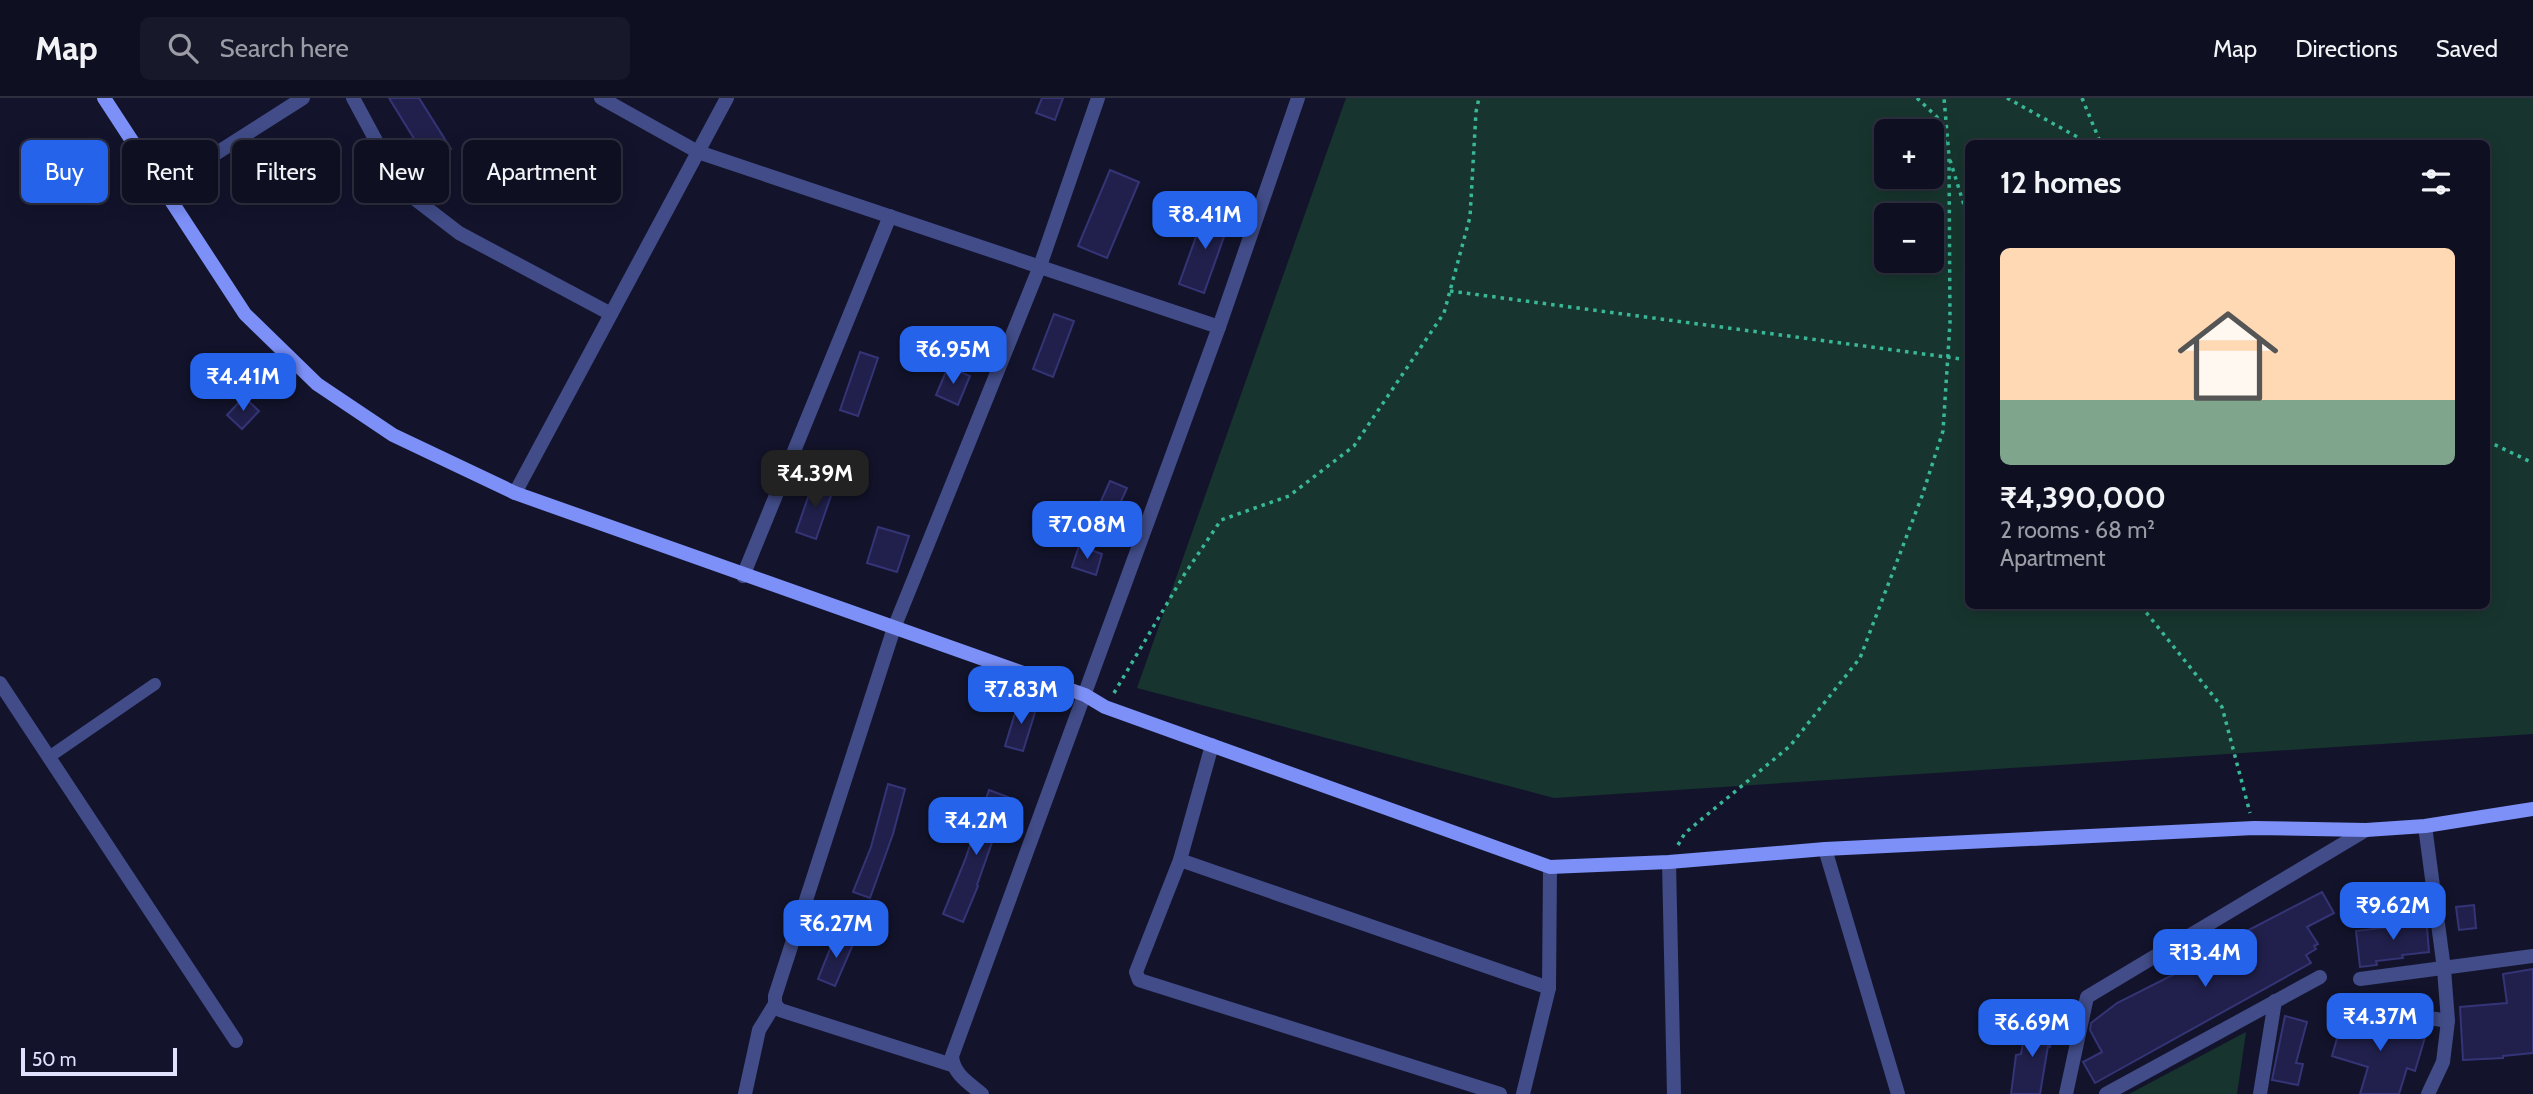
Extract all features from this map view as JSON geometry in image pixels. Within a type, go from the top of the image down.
[{"type":"street","points":[[104,98],[131,140]]},
{"type":"street","points":[[218,152],[303,98]]},
{"type":"street","points":[[353,98],[402,188],[459,233],[611,314]]},
{"type":"street","points":[[601,98],[698,152],[1219,327]]},
{"type":"street","points":[[515,494],[727,98]]},
{"type":"street","points":[[746,1094],[759,1030],[775,1004],[775,996],[894,628],[1040,266],[1098,98]]},
{"type":"street","points":[[982,1094],[958,1074],[952,1065],[952,1056],[1219,327],[1298,98]]},
{"type":"street","points":[[172,203],[245,314],[317,384],[393,435],[515,494],[1085,695],[1105,707],[1550,867],[1669,862],[1825,849],[2254,828],[2366,830],[2425,826],[2533,809]]},
{"type":"street","points":[[743,576],[890,216]]},
{"type":"street","points":[[0,683],[236,1041]]},
{"type":"street","points":[[1212,745],[1180,860],[1136,972],[1139,980],[1500,1094]]},
{"type":"street","points":[[2425,826],[2444,969],[2448,1021],[2443,1062],[2428,1094]]},
{"type":"street","points":[[2066,1094],[2087,997],[2366,830]]},
{"type":"street","points":[[1825,849],[1898,1094]]},
{"type":"street","points":[[1180,860],[1549,988]]},
{"type":"street","points":[[1669,862],[1674,1094]]},
{"type":"street","points":[[1523,1094],[1549,988],[1550,867]]},
{"type":"street","points":[[2360,979],[2533,956]]},
{"type":"street","points":[[2106,1094],[2319,977]]},
{"type":"street","points":[[2260,1094],[2275,1001]]},
{"type":"street","points":[[775,1004],[780,1010],[952,1065]]},
{"type":"street","points":[[2355,1006],[2448,1021]]},
{"type":"lane","points":[[49,757],[155,684]]},
{"type":"path","points":[[1105,707],[1184,575],[1221,520],[1289,496],[1354,446],[1444,313],[1470,217],[1479,98]]},
{"type":"path","points":[[1917,98],[1937,117],[1965,208]]},
{"type":"path","points":[[1669,862],[1685,833],[1790,746],[1860,659],[1922,496],[1942,431],[1950,323],[1949,156],[1944,98]]},
{"type":"path","points":[[2007,98],[2083,140]]},
{"type":"path","points":[[2082,98],[2099,140]]},
{"type":"path","points":[[1450,290],[1965,360]]},
{"type":"path","points":[[2490,442],[2533,463]]},
{"type":"path","points":[[2143,609],[2222,707],[2254,828]]},
{"type":"green space","points":[[1346,98],[2533,98],[2533,734],[1554,798],[1137,688]]},
{"type":"green space","points":[[2246,1032],[2237,1094],[2129,1094]]},
{"type":"building","points":[[389,98],[419,98],[445,140],[415,140]]},
{"type":"building","points":[[1042,98],[1063,98],[1055,120],[1036,113]]},
{"type":"building","points":[[1110,170],[1139,182],[1107,258],[1078,246]]},
{"type":"building","points":[[1206,209],[1231,217],[1204,293],[1179,284]]},
{"type":"building","points":[[1054,314],[1074,321],[1053,377],[1033,369]]},
{"type":"building","points":[[860,352],[878,358],[858,416],[840,410]]},
{"type":"building","points":[[948,367],[970,376],[958,405],[936,395]]},
{"type":"building","points":[[244,397],[259,411],[242,429],[227,415]]},
{"type":"building","points":[[814,480],[834,487],[816,539],[796,532]]},
{"type":"building","points":[[1110,481],[1127,488],[1110,526],[1093,519]]},
{"type":"building","points":[[878,527],[909,536],[897,572],[867,563]]},
{"type":"building","points":[[1079,546],[1102,554],[1096,575],[1072,567]]},
{"type":"building","points":[[1019,700],[1037,706],[1023,751],[1005,746]]},
{"type":"building","points":[[888,784],[905,789],[893,834],[870,898],[853,892],[871,847]]},
{"type":"building","points":[[989,790],[1008,797],[963,922],[943,914]]},
{"type":"building","points":[[2322,892],[2334,913],[2307,927],[2318,944],[2314,946],[2316,949],[2306,955],[2311,963],[2095,1083],[2083,1062],[2102,1052],[2090,1030],[2091,1023],[2117,1003],[2246,938],[2243,933]]},
{"type":"building","points":[[2474,905],[2476,928],[2459,930],[2456,907]]},
{"type":"building","points":[[2426,915],[2429,952],[2402,955],[2403,958],[2376,961],[2377,965],[2360,967],[2356,931],[2405,925],[2405,918]]},
{"type":"building","points":[[836,934],[854,942],[835,986],[818,979]]},
{"type":"building","points":[[2533,969],[2533,1053],[2463,1060],[2460,1007],[2507,1003],[2503,974]]},
{"type":"building","points":[[2285,1016],[2307,1022],[2296,1063],[2303,1064],[2298,1085],[2272,1080]]},
{"type":"building","points":[[2343,1017],[2383,1029],[2385,1022],[2426,1034],[2415,1071],[2407,1068],[2399,1094],[2360,1094],[2368,1067],[2332,1056]]},
{"type":"building","points":[[2027,1021],[2054,1025],[2040,1094],[2011,1094],[2016,1055],[2021,1054]]}]
